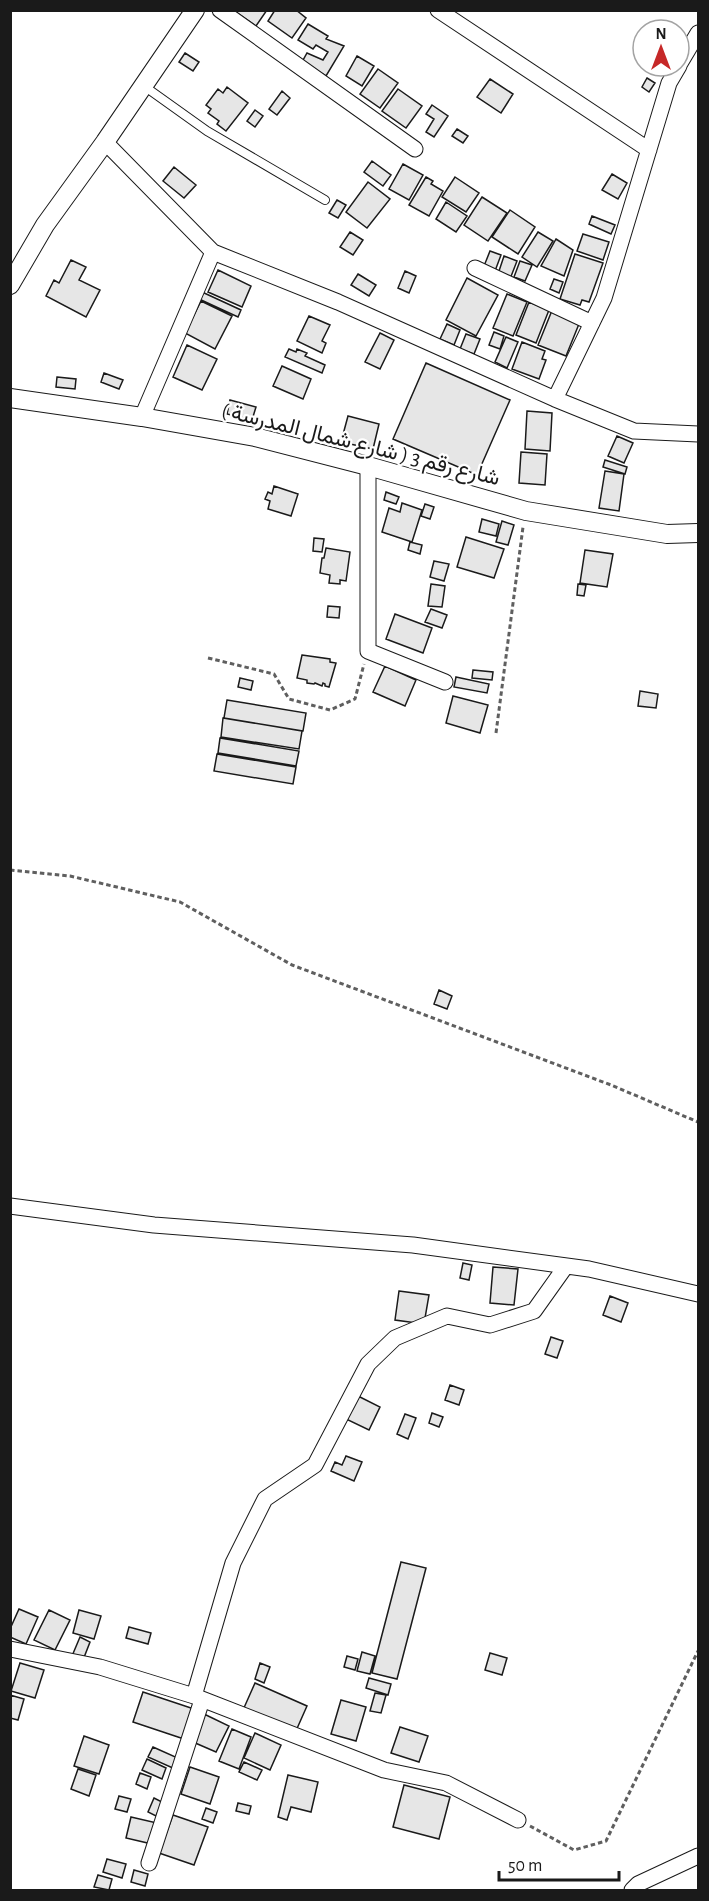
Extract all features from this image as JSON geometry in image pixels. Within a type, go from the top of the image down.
[{"type":"street","points":[[10,285],[45,225],[195,10]]},
{"type":"street","points":[[220,10],[415,149]]},
{"type":"street","points":[[438,10],[649,150]]},
{"type":"street","points":[[691,46],[699,33]]},
{"type":"street","points":[[555,399],[604,298],[672,78]]},
{"type":"street","points":[[105,142],[213,252],[338,302],[555,399],[634,431],[699,434]]},
{"type":"street","points":[[142,417],[213,252]]},
{"type":"street","points":[[475,268],[592,323]]},
{"type":"street","name":"شارع رقم 3 ( شارع شمال المدرسة )","points":[[10,398],[142,417],[255,437],[526,511],[667,534],[699,533]]},
{"type":"street","points":[[368,466],[368,651],[445,681]]},
{"type":"street","points":[[10,1206],[154,1225],[413,1245],[589,1269],[699,1294]]},
{"type":"street","points":[[149,1863],[198,1698],[233,1563],[265,1499],[315,1465],[368,1364],[395,1338],[447,1316],[490,1324],[534,1311],[566,1266]]},
{"type":"street","points":[[10,1649],[100,1667],[198,1698],[384,1770],[446,1784],[518,1820]]},
{"type":"street","points":[[632,1890],[638,1884],[699,1856]]},
{"type":"lane","points":[[144,86],[207,130],[325,200]]},
{"type":"path","points":[[496,733],[526,511]]},
{"type":"path","points":[[208,658],[274,674],[289,699],[330,710],[355,699],[368,651]]},
{"type":"path","points":[[10,870],[70,876],[180,902],[292,965],[611,1085],[699,1122]]},
{"type":"path","points":[[518,1820],[574,1850],[606,1841],[699,1651]]},
{"type":"building","points":[[237,10],[267,10],[256,26],[236,12]]},
{"type":"building","points":[[275,10],[296,10],[306,18],[292,38],[268,21]]},
{"type":"building","points":[[308,24],[328,36],[326,39],[344,46],[326,76],[302,62],[307,53],[323,60],[328,52],[316,45],[313,49],[298,40]]},
{"type":"building","points":[[185,53],[199,62],[193,71],[179,62]]},
{"type":"building","points":[[357,56],[374,66],[362,86],[346,76]]},
{"type":"building","points":[[378,69],[398,83],[380,108],[360,94]]},
{"type":"building","points":[[647,78],[655,83],[649,92],[642,87]]},
{"type":"building","points":[[490,79],[513,94],[501,113],[477,97]]},
{"type":"building","points":[[227,87],[248,103],[226,131],[217,124],[219,121],[208,113],[211,109],[206,105],[218,89],[223,93]]},
{"type":"building","points":[[398,89],[422,106],[406,128],[382,111]]},
{"type":"building","points":[[282,91],[290,98],[277,115],[269,109]]},
{"type":"building","points":[[432,105],[448,116],[434,137],[426,132],[434,119],[426,114]]},
{"type":"building","points":[[255,110],[263,116],[255,127],[247,121]]},
{"type":"building","points":[[457,129],[468,136],[463,143],[452,136]]},
{"type":"building","points":[[372,161],[391,175],[383,186],[364,172]]},
{"type":"building","points":[[403,164],[423,175],[409,200],[389,189]]},
{"type":"building","points":[[174,167],[196,185],[184,198],[163,181]]},
{"type":"building","points":[[612,174],[627,183],[618,199],[602,190]]},
{"type":"building","points":[[426,177],[433,181],[431,184],[443,191],[429,216],[409,205]]},
{"type":"building","points":[[455,177],[479,193],[466,212],[442,197]]},
{"type":"building","points":[[368,182],[390,199],[367,228],[346,212]]},
{"type":"building","points":[[482,197],[507,213],[488,241],[464,225]]},
{"type":"building","points":[[337,200],[346,205],[338,218],[329,213]]},
{"type":"building","points":[[446,202],[467,216],[456,232],[436,219]]},
{"type":"building","points":[[510,210],[535,227],[518,254],[492,237]]},
{"type":"building","points":[[592,216],[615,225],[611,234],[589,224]]},
{"type":"building","points":[[350,232],[363,240],[353,255],[340,247]]},
{"type":"building","points":[[538,232],[553,241],[537,267],[522,257]]},
{"type":"building","points":[[583,234],[609,242],[603,260],[577,251]]},
{"type":"building","points":[[556,239],[573,250],[564,276],[541,266]]},
{"type":"building","points":[[490,251],[501,255],[495,271],[484,266]]},
{"type":"building","points":[[575,254],[603,263],[589,302],[582,300],[580,305],[560,299]]},
{"type":"building","points":[[504,256],[517,261],[510,279],[498,274]]},
{"type":"building","points":[[71,260],[86,267],[79,280],[100,290],[86,317],[46,296],[54,280],[59,283]]},
{"type":"building","points":[[520,261],[532,265],[525,281],[514,277]]},
{"type":"building","points":[[218,270],[251,286],[242,307],[208,292]]},
{"type":"building","points":[[405,271],[416,276],[409,293],[398,288]]},
{"type":"building","points":[[358,274],[376,285],[369,296],[351,285]]},
{"type":"building","points":[[467,278],[498,295],[476,336],[446,320]]},
{"type":"building","points":[[554,279],[563,282],[559,293],[550,289]]},
{"type":"building","points":[[202,292],[241,310],[238,317],[199,299]]},
{"type":"building","points":[[507,294],[527,302],[513,336],[493,328]]},
{"type":"building","points":[[201,301],[232,316],[215,349],[185,333]]},
{"type":"building","points":[[529,302],[549,310],[536,343],[516,335]]},
{"type":"building","points":[[553,308],[581,319],[566,356],[538,345]]},
{"type":"building","points":[[309,316],[330,325],[322,341],[326,343],[322,353],[297,341]]},
{"type":"building","points":[[447,324],[460,330],[454,345],[440,339]]},
{"type":"building","points":[[494,332],[504,336],[500,349],[489,345]]},
{"type":"building","points":[[380,333],[394,340],[380,369],[365,362]]},
{"type":"building","points":[[466,334],[480,339],[474,354],[460,349]]},
{"type":"building","points":[[506,337],[518,342],[507,368],[495,362]]},
{"type":"building","points":[[522,342],[545,351],[542,359],[546,360],[539,379],[512,369]]},
{"type":"building","points":[[187,345],[217,359],[202,390],[173,377]]},
{"type":"building","points":[[289,349],[307,353],[305,356],[325,365],[322,373],[285,357]]},
{"type":"building","points":[[426,363],[510,400],[477,475],[393,439]]},
{"type":"building","points":[[282,366],[311,379],[303,399],[273,386]]},
{"type":"building","points":[[104,373],[123,380],[119,389],[101,382]]},
{"type":"building","points":[[57,377],[76,379],[75,389],[56,387]]},
{"type":"building","points":[[230,400],[256,407],[252,420],[227,414]]},
{"type":"building","points":[[527,411],[552,413],[550,451],[525,449]]},
{"type":"building","points":[[348,416],[379,424],[373,449],[341,442]]},
{"type":"building","points":[[617,436],[633,443],[624,463],[608,456]]},
{"type":"building","points":[[521,452],[547,454],[545,485],[519,483]]},
{"type":"building","points":[[605,460],[627,467],[625,474],[603,467]]},
{"type":"building","points":[[605,471],[624,474],[619,511],[599,508]]},
{"type":"building","points":[[274,486],[298,494],[291,516],[268,509],[270,501],[265,499],[268,492],[272,494]]},
{"type":"building","points":[[386,492],[399,497],[396,504],[384,500]]},
{"type":"building","points":[[402,503],[422,510],[412,542],[382,532],[389,508],[400,512]]},
{"type":"building","points":[[425,504],[434,507],[430,519],[421,516]]},
{"type":"building","points":[[482,519],[499,524],[496,536],[479,532]]},
{"type":"building","points":[[502,521],[514,525],[508,545],[496,542]]},
{"type":"building","points":[[466,537],[504,549],[494,578],[457,567]]},
{"type":"building","points":[[314,538],[324,539],[322,552],[313,551]]},
{"type":"building","points":[[410,542],[422,545],[420,554],[408,550]]},
{"type":"building","points":[[326,548],[350,552],[346,581],[340,580],[340,584],[329,583],[330,575],[320,573]]},
{"type":"building","points":[[585,550],[613,554],[607,587],[580,583]]},
{"type":"building","points":[[434,561],[449,564],[444,581],[430,577]]},
{"type":"building","points":[[431,584],[445,586],[442,607],[428,606]]},
{"type":"building","points":[[578,584],[586,585],[584,596],[577,595]]},
{"type":"building","points":[[328,606],[340,607],[339,618],[327,617]]},
{"type":"building","points":[[431,609],[447,615],[442,628],[425,622]]},
{"type":"building","points":[[395,614],[432,628],[423,653],[386,639]]},
{"type":"building","points":[[302,655],[330,659],[330,662],[336,663],[329,687],[323,683],[322,686],[297,678]]},
{"type":"building","points":[[385,666],[416,680],[405,706],[373,692]]},
{"type":"building","points":[[473,670],[493,672],[492,680],[472,678]]},
{"type":"building","points":[[456,677],[489,684],[487,693],[454,687]]},
{"type":"building","points":[[240,678],[253,681],[251,690],[238,687]]},
{"type":"building","points":[[640,691],[658,694],[656,708],[638,706]]},
{"type":"building","points":[[453,696],[488,705],[480,733],[446,723]]},
{"type":"building","points":[[227,700],[306,713],[303,731],[224,718]]},
{"type":"building","points":[[223,718],[302,731],[299,749],[221,737]]},
{"type":"building","points":[[220,738],[299,751],[296,766],[218,753]]},
{"type":"building","points":[[217,754],[296,767],[293,784],[214,771]]},
{"type":"building","points":[[439,990],[452,996],[447,1009],[434,1004]]},
{"type":"building","points":[[463,1263],[472,1265],[469,1280],[460,1278]]},
{"type":"building","points":[[493,1267],[518,1269],[514,1305],[490,1303]]},
{"type":"building","points":[[399,1291],[429,1295],[424,1324],[395,1320]]},
{"type":"building","points":[[610,1296],[628,1303],[621,1322],[603,1315]]},
{"type":"building","points":[[551,1337],[563,1341],[557,1358],[545,1354]]},
{"type":"building","points":[[450,1385],[464,1390],[459,1405],[445,1400]]},
{"type":"building","points":[[358,1396],[380,1407],[369,1430],[346,1419]]},
{"type":"building","points":[[432,1413],[443,1417],[439,1427],[429,1423]]},
{"type":"building","points":[[405,1414],[416,1418],[408,1439],[397,1434]]},
{"type":"building","points":[[346,1456],[362,1462],[354,1481],[331,1471],[335,1462],[342,1465]]},
{"type":"building","points":[[401,1562],[426,1568],[397,1679],[372,1673]]},
{"type":"building","points":[[19,1609],[38,1617],[26,1644],[10,1637],[10,1629]]},
{"type":"building","points":[[49,1610],[70,1620],[55,1650],[34,1640]]},
{"type":"building","points":[[79,1610],[101,1616],[94,1639],[73,1633]]},
{"type":"building","points":[[129,1627],[151,1633],[148,1644],[126,1638]]},
{"type":"building","points":[[80,1637],[90,1642],[83,1660],[72,1656]]},
{"type":"building","points":[[362,1652],[375,1656],[370,1674],[357,1671]]},
{"type":"building","points":[[490,1653],[507,1658],[502,1675],[485,1670]]},
{"type":"building","points":[[347,1656],[358,1659],[355,1670],[344,1667]]},
{"type":"building","points":[[20,1663],[44,1670],[35,1698],[11,1691]]},
{"type":"building","points":[[260,1663],[270,1667],[264,1683],[255,1679]]},
{"type":"building","points":[[369,1678],[391,1684],[388,1695],[366,1688]]},
{"type":"building","points":[[255,1683],[307,1706],[295,1733],[243,1710]]},
{"type":"building","points":[[143,1692],[194,1709],[184,1739],[133,1722]]},
{"type":"building","points":[[375,1693],[386,1695],[381,1713],[370,1711]]},
{"type":"building","points":[[10,1695],[24,1699],[18,1720],[10,1718]]},
{"type":"building","points":[[341,1700],[366,1707],[356,1741],[331,1734]]},
{"type":"building","points":[[204,1714],[229,1726],[216,1752],[193,1742]]},
{"type":"building","points":[[400,1727],[428,1736],[419,1762],[391,1753]]},
{"type":"building","points":[[232,1729],[251,1737],[239,1769],[219,1761]]},
{"type":"building","points":[[255,1733],[281,1745],[270,1770],[244,1758]]},
{"type":"building","points":[[84,1736],[109,1745],[99,1774],[74,1766]]},
{"type":"building","points":[[153,1747],[180,1759],[175,1769],[148,1757]]},
{"type":"building","points":[[147,1759],[166,1768],[162,1779],[142,1770]]},
{"type":"building","points":[[244,1762],[262,1770],[257,1780],[239,1772]]},
{"type":"building","points":[[190,1767],[219,1777],[210,1804],[181,1794]]},
{"type":"building","points":[[78,1769],[96,1775],[89,1796],[71,1789]]},
{"type":"building","points":[[140,1773],[151,1777],[147,1789],[136,1784]]},
{"type":"building","points":[[288,1775],[318,1782],[311,1812],[291,1807],[287,1820],[278,1817]]},
{"type":"building","points":[[404,1785],[450,1797],[439,1839],[393,1827]]},
{"type":"building","points":[[119,1796],[131,1799],[127,1812],[115,1809]]},
{"type":"building","points":[[154,1798],[162,1802],[156,1816],[148,1812]]},
{"type":"building","points":[[238,1803],[251,1806],[249,1814],[236,1811]]},
{"type":"building","points":[[206,1808],[217,1812],[213,1823],[202,1819]]},
{"type":"building","points":[[173,1815],[208,1827],[194,1865],[159,1853]]},
{"type":"building","points":[[131,1817],[157,1823],[152,1844],[126,1838]]},
{"type":"building","points":[[107,1859],[126,1864],[122,1878],[103,1872]]},
{"type":"building","points":[[134,1870],[148,1874],[145,1886],[131,1882]]},
{"type":"building","points":[[98,1875],[112,1879],[109,1890],[94,1887]]}]
